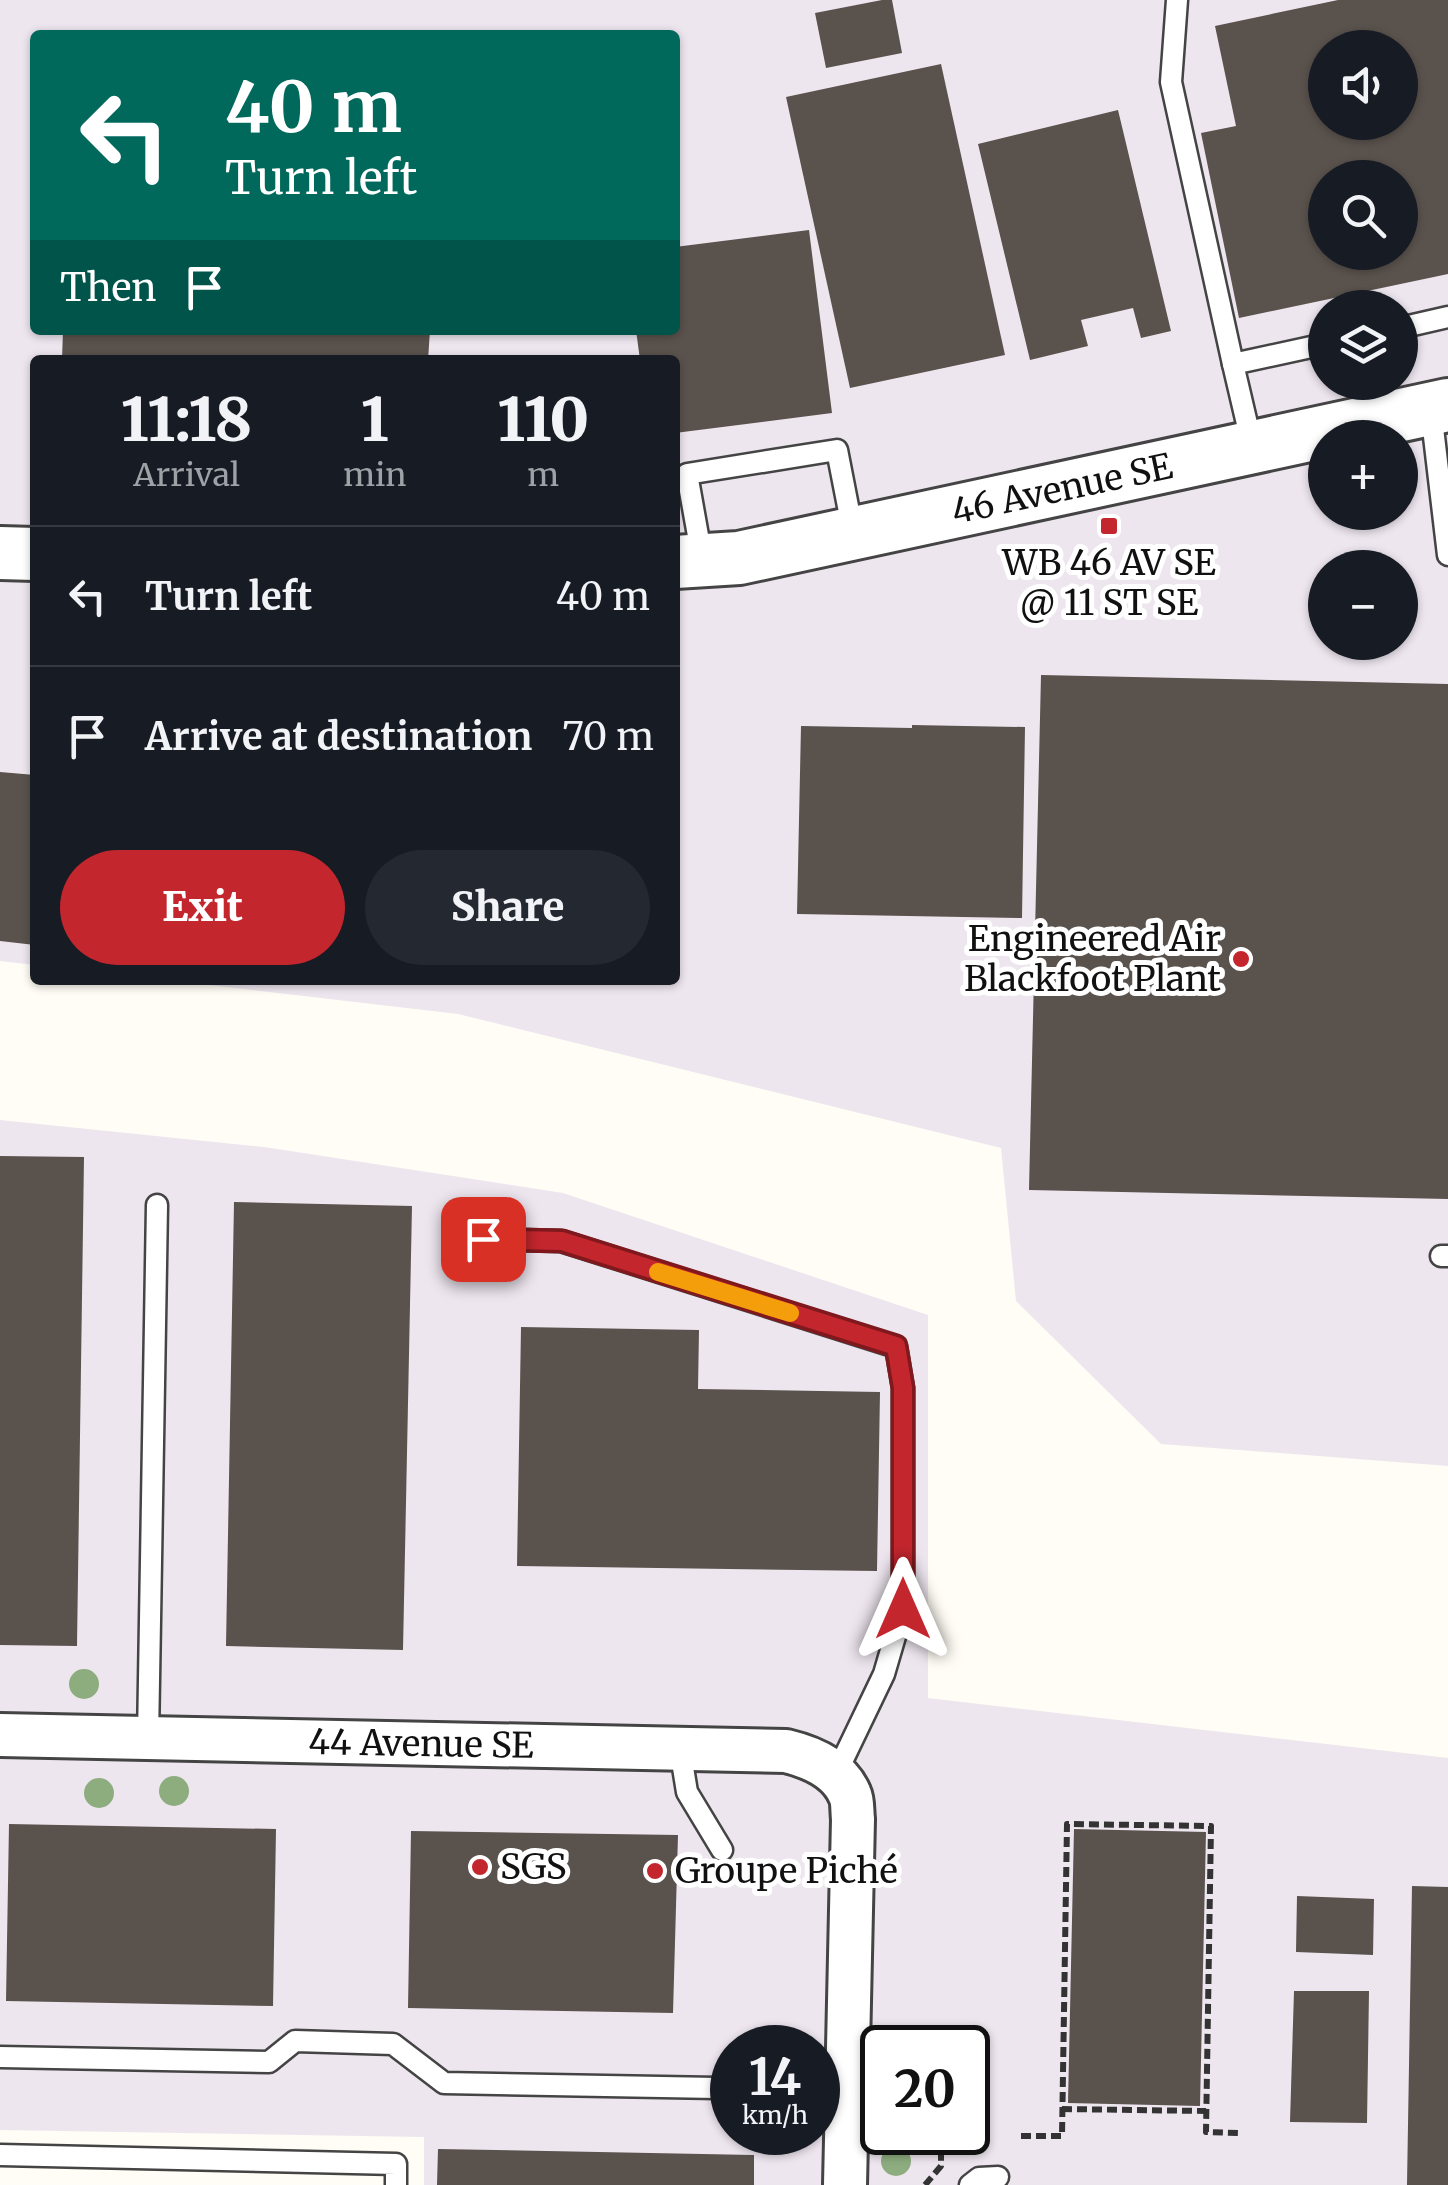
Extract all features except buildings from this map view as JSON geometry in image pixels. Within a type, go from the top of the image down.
[{"type":"street","name":"46 Avenue SE","points":[[689,561],[739,558],[1439,407]]},
{"type":"street","points":[[0,552],[30,554]]},
{"type":"street","name":"44 Avenue SE","points":[[0,1736],[786,1751],[813,1757],[836,1774]]},
{"type":"street","points":[[836,1774],[850,1795],[853,1819],[845,2185]]},
{"type":"lane","points":[[1178,0],[1171,82],[1252,449]]},
{"type":"lane","points":[[1418,324],[1448,318]]},
{"type":"lane","points":[[1232,364],[1308,348]]},
{"type":"lane","points":[[1439,407],[1448,555]]},
{"type":"lane","points":[[689,561],[686,474],[837,450],[853,534]]},
{"type":"lane","points":[[148,1738],[157,1205]]},
{"type":"lane","points":[[483,1239],[562,1241],[896,1346],[903,1388],[903,1609],[884,1674],[836,1774]]},
{"type":"lane","points":[[680,1748],[687,1792],[722,1850]]},
{"type":"lane","points":[[0,2057],[269,2062],[295,2041],[393,2044],[444,2083],[710,2088]]},
{"type":"lane","points":[[0,2156],[396,2164],[396,2185]]},
{"type":"lane","points":[[970,2185],[979,2178],[998,2177]]},
{"type":"path","points":[[1021,2136],[1062,2136],[1067,1824],[1211,1826],[1206,2132],[1239,2133]]},
{"type":"path","points":[[1062,2110],[1206,2111]]},
{"type":"path","points":[[924,2185],[941,2166],[941,2155]]},
{"type":"shaded area","points":[[0,0],[1448,0],[1448,1466],[1161,1444],[1016,1301],[1001,1148],[458,1014],[210,985],[680,985],[680,355],[30,355],[30,964],[0,961]]},
{"type":"shaded area","points":[[0,1120],[264,1147],[563,1193],[928,1315],[928,1698],[1448,1758],[1448,2185],[424,2185],[424,2137],[0,2130]]},
{"type":"slow traffic","points":[[658,1272],[790,1313]]},
{"type":"place","name":"WB 46 AV SE @ 11 ST SE","points":[[1109,526]]},
{"type":"place","name":"Engineered Air Blackfoot Plant","points":[[1241,959]]},
{"type":"place","name":"SGS","points":[[480,1867]]},
{"type":"place","name":"Groupe Piché","points":[[655,1871]]},
{"type":"route","points":[[483,1239],[562,1241],[896,1346],[903,1388],[903,1609]]}]
